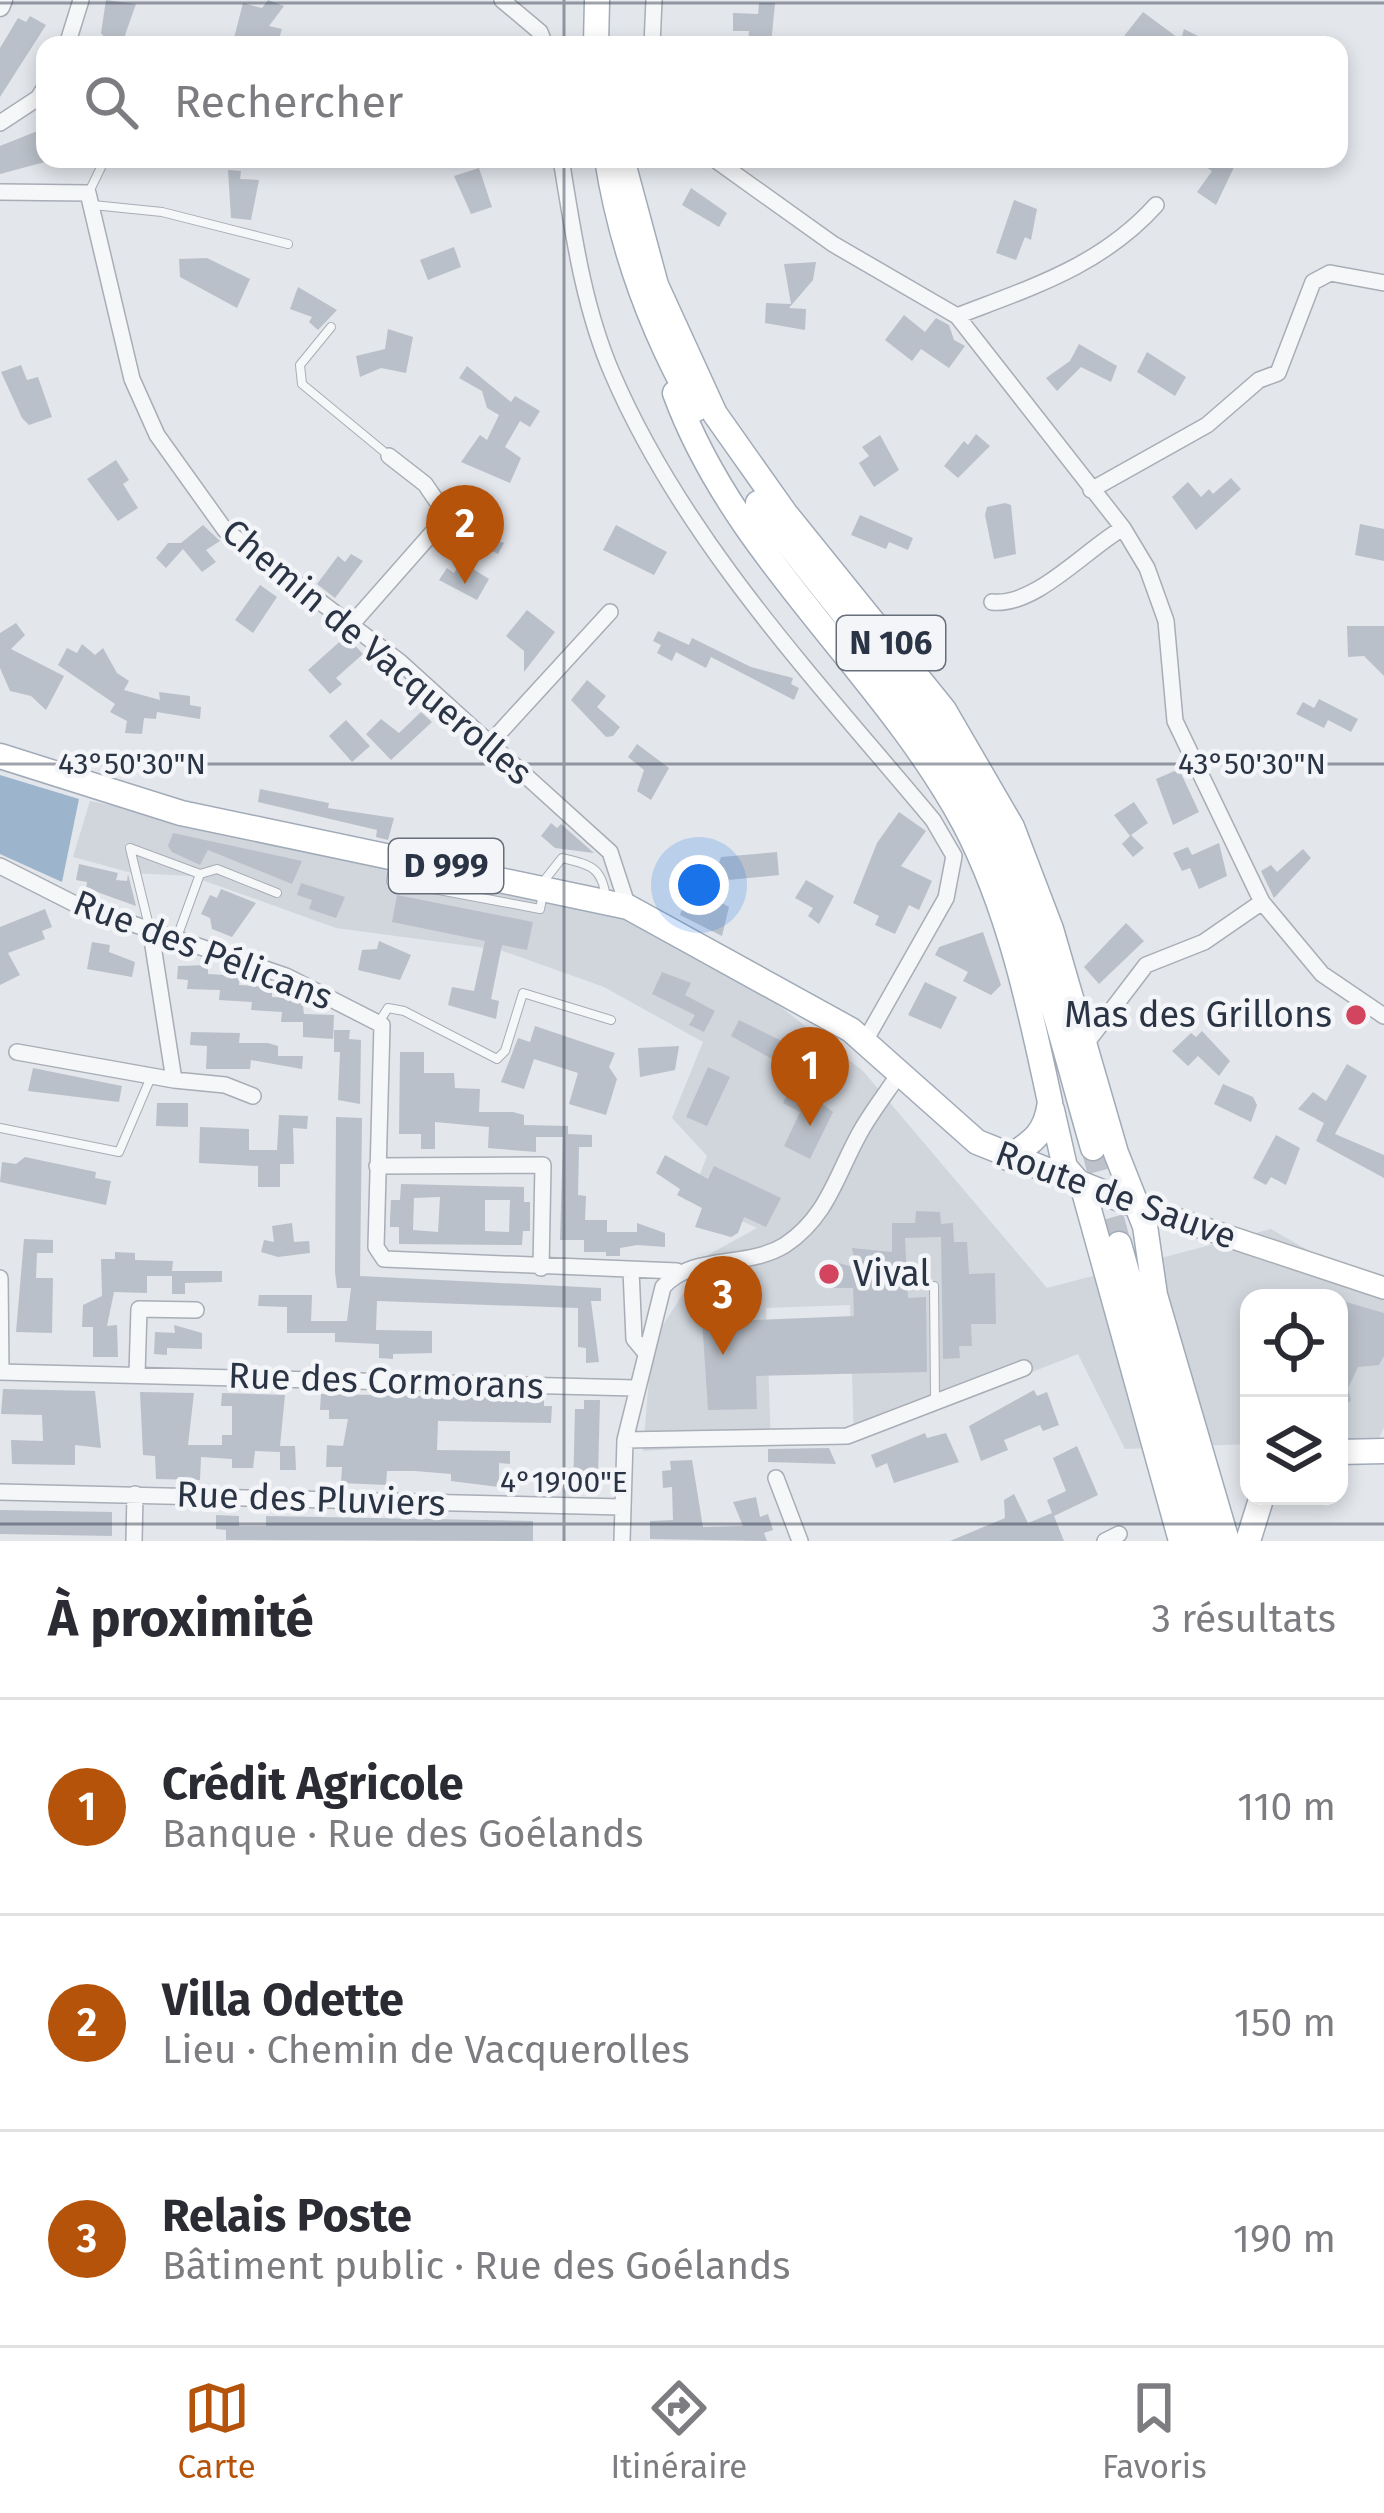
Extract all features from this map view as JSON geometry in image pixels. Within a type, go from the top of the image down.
[{"type":"main road","points":[[596,36],[597,0]]},
{"type":"main road","points":[[611,0],[612,36]]},
{"type":"main road","name":"N 106","points":[[609,168],[625,242],[666,356],[742,481],[926,722],[969,789],[1031,933],[1104,1150],[1137,1206],[1149,1245],[1155,1295],[1227,1541]]},
{"type":"main road","name":"N 106","points":[[624,168],[656,285],[715,414],[785,513],[944,710],[1012,827],[1051,929],[1085,1045],[1104,1150]]},
{"type":"main road","points":[[666,356],[684,418],[724,495],[904,731],[963,822],[1012,944],[1065,1167],[1083,1188],[1181,1541]]},
{"type":"main road","name":"Route de Sauve","points":[[0,756],[181,813],[617,903],[813,1005],[865,1041],[976,1142],[1083,1188],[1384,1288]]},
{"type":"main road","points":[[1008,1158],[1039,1137],[1047,1126],[1050,1102]]},
{"type":"main road","points":[[1063,1150],[1091,1171],[1102,1169],[1104,1150]]},
{"type":"main road","points":[[1119,1244],[1203,1541]]},
{"type":"main road","points":[[1348,1453],[1384,1451]]},
{"type":"main road","points":[[1248,1541],[1259,1505]]},
{"type":"street","points":[[70,36],[81,0]]},
{"type":"street","points":[[502,0],[542,36]]},
{"type":"street","points":[[652,36],[654,0]]},
{"type":"street","points":[[0,123],[36,94]]},
{"type":"street","points":[[562,168],[578,262],[604,349],[649,448],[770,623],[933,820],[954,856],[946,898],[865,1041]]},
{"type":"street","points":[[726,168],[832,244],[957,316],[1123,527],[1147,568],[1166,621],[1175,721],[1262,902],[1322,974],[1384,1016]]},
{"type":"street","points":[[0,192],[90,199]]},
{"type":"street","name":"Chemin de Vacquerolles","points":[[90,199],[132,380],[157,435],[225,530],[351,625],[610,852],[617,903]]},
{"type":"street","points":[[957,316],[1083,267],[1125,240],[1156,205]]},
{"type":"street","points":[[1091,490],[1207,425],[1259,380],[1278,374],[1313,282],[1330,273],[1384,283]]},
{"type":"street","points":[[351,625],[447,516],[425,484],[389,456]]},
{"type":"street","points":[[992,602],[1010,604],[1040,590],[1085,550],[1123,527]]},
{"type":"street","points":[[490,743],[610,612]]},
{"type":"street","name":"Rue des Pélicans","points":[[0,866],[77,905],[286,976],[378,1023],[376,1247],[384,1259],[677,1271],[767,1255],[807,1229],[899,1074]]},
{"type":"street","points":[[1085,1045],[1146,965],[1204,942],[1262,902]]},
{"type":"street","points":[[151,933],[174,1080]]},
{"type":"street","points":[[17,1052],[151,1077],[225,1085],[253,1096]]},
{"type":"street","points":[[377,1166],[543,1165],[541,1268]]},
{"type":"street","points":[[632,1270],[634,1339],[644,1351]]},
{"type":"street","points":[[622,1541],[625,1440],[635,1388],[663,1287],[677,1271]]},
{"type":"street","points":[[0,1278],[0,1372]]},
{"type":"street","points":[[137,1374],[139,1309],[196,1310]]},
{"type":"street","points":[[625,1440],[847,1436],[1024,1368]]},
{"type":"street","name":"Rue des Cormorans","points":[[0,1372],[635,1388]]},
{"type":"street","points":[[776,1478],[800,1541]]},
{"type":"street","name":"Rue des Pluviers","points":[[0,1492],[622,1507]]},
{"type":"street","points":[[134,1541],[135,1494]]},
{"type":"lane","points":[[102,168],[90,199],[288,244]]},
{"type":"lane","points":[[331,327],[300,365],[302,384],[389,456]]},
{"type":"lane","points":[[151,933],[130,848],[200,874],[217,869],[277,893]]},
{"type":"lane","points":[[176,941],[200,874]]},
{"type":"lane","points":[[378,1023],[388,1008],[404,1011],[497,1059],[505,1052],[523,993],[611,1020]]},
{"type":"lane","points":[[0,1128],[119,1152],[151,1077]]},
{"type":"lane","points":[[934,1286],[935,1402]]},
{"type":"shaded area","points":[[90,801],[664,916],[863,1071],[1047,1288],[1271,1229],[1384,1294],[1384,1427],[1379,1438],[1348,1440],[1348,1289],[1240,1289],[1240,1444],[1125,1449],[1078,1354],[854,1442],[850,1305],[766,1308],[771,1443],[643,1451],[652,1342],[708,1255],[757,1228],[691,1198],[707,1156],[672,1118],[703,1042],[604,987],[500,950],[336,928],[191,876],[132,873],[73,857]]},
{"type":"water","points":[[0,775],[79,799],[62,882],[0,854]]},
{"type":"building","points":[[106,0],[136,4],[126,36],[101,33]]},
{"type":"building","points":[[268,0],[284,6],[269,26],[282,29],[280,36],[235,36],[243,3],[262,8]]},
{"type":"building","points":[[759,3],[775,3],[772,36],[733,31],[733,13],[758,14]]},
{"type":"building","points":[[1143,12],[1176,36],[1124,36]]},
{"type":"building","points":[[30,16],[46,25],[0,97],[0,48],[18,18],[26,22]]},
{"type":"building","points":[[36,132],[36,164],[0,174],[0,146]]},
{"type":"building","points":[[479,168],[492,207],[471,214],[454,176]]},
{"type":"building","points":[[1207,168],[1234,168],[1216,205],[1197,192],[1212,171]]},
{"type":"building","points":[[228,170],[241,171],[240,179],[259,180],[251,220],[231,218]]},
{"type":"building","points":[[691,188],[727,213],[719,227],[682,205]]},
{"type":"building","points":[[1014,200],[1037,209],[1031,240],[1025,237],[1016,260],[996,253]]},
{"type":"building","points":[[454,247],[461,267],[428,280],[420,260]]},
{"type":"building","points":[[207,258],[250,279],[237,308],[180,277],[179,259]]},
{"type":"building","points":[[816,262],[813,280],[789,308],[806,309],[805,330],[765,323],[766,303],[791,304],[784,264]]},
{"type":"building","points":[[298,287],[337,310],[318,330],[309,322],[312,317],[290,309]]},
{"type":"building","points":[[904,315],[925,332],[936,318],[949,325],[954,340],[965,346],[949,368],[921,349],[912,361],[885,340]]},
{"type":"building","points":[[388,329],[413,337],[406,373],[381,368],[360,377],[356,356],[385,349]]},
{"type":"building","points":[[1079,344],[1117,366],[1111,382],[1081,367],[1057,391],[1046,378],[1070,361]]},
{"type":"building","points":[[1147,352],[1186,377],[1175,396],[1137,372]]},
{"type":"building","points":[[21,365],[27,380],[38,377],[52,417],[29,425],[22,418],[1,372]]},
{"type":"building","points":[[467,366],[511,402],[515,396],[540,411],[530,427],[520,421],[505,447],[521,458],[510,483],[461,462],[480,435],[487,440],[499,415],[487,408],[482,391],[459,378]]},
{"type":"building","points":[[976,434],[990,446],[958,478],[944,466]]},
{"type":"building","points":[[880,435],[899,470],[874,487],[859,463],[869,456],[862,447]]},
{"type":"building","points":[[116,460],[129,480],[123,484],[138,508],[118,521],[87,479]]},
{"type":"building","points":[[1231,478],[1241,489],[1196,530],[1172,497],[1188,482],[1201,497],[1209,489],[1213,494]]},
{"type":"building","points":[[1011,505],[1016,554],[994,559],[985,515],[987,507]]},
{"type":"building","points":[[860,515],[913,538],[908,550],[889,542],[886,549],[851,535]]},
{"type":"building","points":[[1360,524],[1384,529],[1384,561],[1355,555]]},
{"type":"building","points":[[203,525],[220,541],[206,550],[216,562],[202,572],[183,549],[166,568],[156,558],[168,543],[181,543]]},
{"type":"building","points":[[616,525],[667,552],[654,575],[603,550]]},
{"type":"building","points":[[466,529],[504,543],[498,554],[487,548],[473,569],[489,579],[477,600],[439,580],[447,568],[454,573],[470,548],[459,541]]},
{"type":"building","points":[[351,554],[363,561],[335,598],[317,584],[338,556],[345,562]]},
{"type":"building","points":[[260,585],[277,597],[253,633],[235,620]]},
{"type":"building","points":[[527,610],[555,632],[524,672],[524,651],[506,636]]},
{"type":"building","points":[[16,623],[25,635],[11,649],[64,676],[46,710],[31,696],[10,691],[0,668],[0,633]]},
{"type":"building","points":[[1347,626],[1384,626],[1384,676],[1364,656],[1348,657]]},
{"type":"building","points":[[658,631],[689,645],[692,638],[751,667],[793,678],[791,684],[799,688],[794,700],[711,657],[706,668],[676,652],[672,661],[657,653],[661,645],[653,641]]},
{"type":"building","points":[[346,636],[363,654],[336,678],[342,684],[330,694],[308,670]]},
{"type":"building","points":[[82,644],[95,655],[103,648],[117,673],[129,681],[124,690],[160,700],[159,692],[190,696],[190,705],[201,707],[200,719],[157,712],[156,719],[144,718],[142,734],[125,733],[127,721],[110,712],[115,704],[58,665],[67,648],[77,653]]},
{"type":"building","points":[[587,680],[606,696],[597,707],[620,727],[613,736],[606,737],[571,700]]},
{"type":"building","points":[[1319,699],[1358,719],[1351,732],[1328,720],[1324,728],[1296,714],[1303,702],[1314,708]]},
{"type":"building","points":[[421,712],[432,722],[391,760],[366,734],[381,719],[399,733]]},
{"type":"building","points":[[346,720],[370,746],[352,762],[329,736]]},
{"type":"building","points":[[637,744],[669,768],[651,800],[637,791],[644,770],[628,757]]},
{"type":"building","points":[[1179,769],[1199,812],[1173,825],[1156,779]]},
{"type":"building","points":[[260,789],[329,803],[328,808],[394,818],[388,840],[376,837],[377,830],[258,802]]},
{"type":"building","points":[[1134,802],[1148,823],[1131,835],[1144,848],[1133,857],[1122,844],[1130,836],[1114,815]]},
{"type":"building","points":[[899,812],[926,831],[901,866],[932,881],[919,910],[909,905],[895,934],[875,925],[879,916],[853,903],[877,843]]},
{"type":"building","points":[[551,823],[557,828],[561,824],[594,853],[555,848],[541,836]]},
{"type":"building","points":[[173,833],[302,861],[292,884],[208,850],[200,865],[172,852],[168,846]]},
{"type":"building","points":[[1219,843],[1227,876],[1199,889],[1190,868],[1182,871],[1173,853],[1188,847],[1192,855]]},
{"type":"building","points":[[1303,849],[1311,858],[1274,898],[1261,871],[1271,865],[1277,872]]},
{"type":"building","points":[[777,852],[779,875],[728,880],[729,888],[705,891],[706,874],[716,874],[721,857]]},
{"type":"building","points":[[79,864],[118,873],[116,880],[127,881],[128,874],[136,906],[86,888],[87,882],[76,880]]},
{"type":"building","points":[[806,880],[834,896],[819,924],[808,916],[813,908],[795,898]]},
{"type":"building","points":[[301,883],[345,897],[336,918],[309,909],[312,900],[297,895]]},
{"type":"building","points":[[690,886],[729,907],[722,936],[680,915]]},
{"type":"building","points":[[221,889],[256,903],[232,937],[212,929],[210,918],[201,914],[210,895],[217,898]]},
{"type":"building","points":[[397,895],[533,922],[527,950],[502,945],[491,999],[499,1001],[496,1019],[448,1005],[452,987],[474,991],[485,941],[392,922]]},
{"type":"building","points":[[45,909],[52,927],[42,931],[45,939],[8,953],[20,975],[0,985],[0,927]]},
{"type":"building","points":[[1126,923],[1144,941],[1099,984],[1084,967]]},
{"type":"building","points":[[983,932],[1001,985],[991,995],[963,981],[968,972],[935,955],[939,947]]},
{"type":"building","points":[[379,941],[411,955],[400,980],[358,970],[362,950],[377,949]]},
{"type":"building","points":[[92,942],[110,945],[109,952],[135,962],[132,977],[87,969]]},
{"type":"building","points":[[208,965],[208,974],[240,976],[239,985],[272,987],[272,997],[302,998],[304,1014],[334,1015],[333,1039],[303,1037],[303,1022],[281,1022],[282,1012],[251,1010],[252,1002],[219,1000],[220,990],[187,989],[188,980],[177,979],[178,966]]},
{"type":"building","points":[[662,972],[691,983],[685,995],[715,1011],[704,1032],[689,1025],[695,1015],[652,994]]},
{"type":"building","points":[[925,982],[957,997],[941,1029],[908,1015]]},
{"type":"building","points":[[739,1020],[828,1064],[812,1096],[833,1112],[810,1159],[784,1146],[800,1112],[783,1103],[797,1073],[731,1036]]},
{"type":"building","points":[[535,1026],[615,1053],[609,1067],[617,1079],[606,1115],[569,1104],[578,1073],[534,1059],[524,1089],[501,1082],[518,1038],[530,1042]]},
{"type":"building","points":[[334,1030],[350,1030],[349,1039],[361,1040],[360,1104],[338,1100],[340,1052],[334,1052]]},
{"type":"building","points":[[1202,1031],[1230,1061],[1219,1076],[1198,1056],[1188,1066],[1172,1051],[1191,1033],[1196,1037]]},
{"type":"building","points":[[191,1032],[240,1033],[239,1043],[268,1043],[278,1046],[278,1056],[303,1056],[302,1069],[251,1060],[250,1069],[206,1069],[207,1046],[190,1045]]},
{"type":"building","points":[[679,1046],[675,1070],[640,1077],[638,1048]]},
{"type":"building","points":[[400,1052],[424,1052],[424,1073],[454,1073],[455,1088],[480,1089],[479,1112],[513,1112],[524,1115],[524,1125],[568,1126],[568,1134],[592,1135],[592,1147],[579,1147],[578,1195],[586,1196],[585,1220],[607,1220],[607,1232],[637,1232],[637,1223],[665,1233],[665,1247],[637,1245],[620,1248],[620,1256],[606,1256],[606,1252],[584,1252],[584,1240],[560,1240],[563,1137],[536,1137],[536,1152],[488,1148],[489,1127],[435,1122],[435,1149],[421,1149],[421,1134],[399,1134]]},
{"type":"building","points":[[1347,1064],[1367,1076],[1335,1134],[1384,1155],[1384,1178],[1316,1141],[1324,1123],[1298,1109],[1313,1092],[1326,1101]]},
{"type":"building","points":[[708,1067],[730,1077],[707,1126],[686,1117]]},
{"type":"building","points":[[33,1068],[122,1086],[119,1102],[28,1091]]},
{"type":"building","points":[[1223,1084],[1253,1097],[1257,1105],[1251,1122],[1214,1104]]},
{"type":"building","points":[[157,1103],[188,1103],[188,1127],[156,1126]]},
{"type":"building","points":[[279,1115],[308,1116],[307,1129],[293,1128],[294,1164],[280,1164],[280,1187],[258,1187],[258,1166],[199,1163],[200,1127],[249,1129],[249,1150],[277,1150]]},
{"type":"building","points":[[336,1117],[362,1118],[360,1276],[601,1288],[601,1301],[591,1301],[599,1362],[586,1363],[586,1348],[578,1347],[578,1308],[377,1301],[376,1330],[432,1331],[432,1353],[393,1354],[393,1359],[379,1358],[379,1344],[335,1342],[335,1333],[287,1333],[287,1307],[258,1306],[259,1295],[312,1295],[311,1321],[347,1321],[351,1288],[337,1288],[335,1272]]},
{"type":"building","points":[[1276,1135],[1300,1148],[1286,1185],[1271,1177],[1266,1185],[1253,1178]]},
{"type":"building","points":[[665,1155],[708,1179],[714,1166],[781,1198],[766,1227],[744,1217],[738,1233],[731,1237],[695,1227],[702,1208],[677,1195],[680,1189],[656,1173]]},
{"type":"building","points":[[25,1157],[96,1172],[95,1178],[111,1181],[106,1205],[0,1182],[2,1162],[16,1164]]},
{"type":"building","points":[[401,1184],[524,1187],[524,1202],[530,1202],[530,1231],[523,1231],[522,1245],[399,1244],[399,1227],[390,1227],[390,1219],[391,1200],[400,1200]],"holes":[[[440,1197],[438,1232],[413,1230],[414,1198]],[[485,1200],[510,1200],[509,1232],[485,1231]]]},
{"type":"building","points":[[916,1211],[940,1212],[941,1224],[953,1223],[954,1242],[967,1242],[969,1274],[995,1273],[996,1324],[971,1324],[972,1346],[959,1346],[960,1358],[943,1359],[941,1237],[905,1238],[908,1298],[926,1297],[927,1372],[756,1376],[757,1409],[708,1410],[702,1319],[730,1312],[736,1318],[755,1320],[854,1316],[853,1288],[827,1288],[827,1266],[832,1261],[856,1268],[852,1248],[892,1252],[892,1223],[915,1223]]},
{"type":"building","points":[[292,1223],[294,1242],[309,1241],[310,1253],[278,1257],[261,1252],[264,1240],[274,1242],[272,1226]]},
{"type":"building","points":[[24,1239],[53,1240],[53,1253],[37,1253],[36,1278],[53,1278],[52,1333],[16,1332]]},
{"type":"building","points":[[115,1252],[135,1253],[135,1260],[173,1261],[172,1271],[222,1271],[222,1282],[185,1283],[185,1294],[172,1294],[172,1276],[147,1276],[147,1293],[114,1292],[107,1326],[117,1325],[118,1357],[93,1357],[93,1327],[82,1327],[83,1305],[102,1296],[101,1259],[115,1259]]},
{"type":"building","points":[[1348,1303],[1384,1313],[1384,1356],[1379,1365],[1358,1367],[1348,1388]]},
{"type":"building","points":[[174,1325],[202,1333],[202,1349],[167,1348],[167,1355],[154,1354],[155,1332],[175,1333]]},
{"type":"building","points":[[3,1389],[95,1391],[101,1448],[75,1445],[75,1465],[12,1464],[11,1440],[43,1441],[42,1415],[1,1414]]},
{"type":"building","points":[[1034,1390],[1037,1396],[1047,1392],[1059,1425],[1043,1431],[1040,1425],[1004,1440],[1008,1450],[981,1461],[969,1426]]},
{"type":"building","points":[[140,1392],[194,1393],[188,1445],[222,1445],[222,1435],[232,1435],[232,1406],[221,1406],[222,1393],[285,1395],[280,1446],[295,1446],[296,1470],[280,1470],[280,1452],[255,1451],[253,1468],[232,1468],[232,1459],[201,1457],[200,1480],[156,1479],[155,1456],[143,1455]]},
{"type":"building","points":[[321,1394],[544,1398],[544,1406],[552,1406],[551,1423],[438,1421],[437,1450],[510,1451],[510,1464],[499,1463],[499,1487],[451,1481],[451,1474],[415,1471],[387,1471],[386,1485],[341,1483],[342,1467],[326,1467],[327,1445],[343,1446],[348,1419],[329,1419],[329,1410],[320,1410]]},
{"type":"building","points":[[584,1400],[600,1400],[598,1474],[588,1474],[587,1493],[573,1493],[575,1409],[584,1409]]},
{"type":"building","points":[[925,1433],[927,1438],[946,1433],[959,1462],[894,1483],[887,1463],[876,1468],[871,1455]]},
{"type":"building","points":[[1077,1446],[1098,1495],[1054,1516],[1064,1541],[950,1541],[1005,1518],[1004,1500],[1014,1494],[1028,1523],[1052,1513],[1047,1500],[1066,1491],[1053,1458]]},
{"type":"building","points":[[829,1448],[836,1464],[768,1462],[768,1449]]},
{"type":"building","points":[[692,1460],[703,1527],[743,1526],[733,1502],[756,1497],[760,1517],[768,1514],[773,1530],[764,1533],[767,1541],[650,1539],[650,1521],[673,1520],[672,1487],[663,1488],[662,1471],[671,1470],[670,1461]]},
{"type":"building","points":[[0,1510],[112,1512],[112,1536],[0,1534]]},
{"type":"building","points":[[216,1515],[239,1516],[239,1526],[266,1526],[266,1516],[533,1521],[533,1541],[226,1540],[226,1530],[216,1529]]},
{"type":"tunnel","points":[[1093,1148],[1119,1244]]},
{"type":"place","name":"Villa Odette","points":[[465,584]]},
{"type":"place","name":"Mas des Grillons","points":[[1356,1015]]},
{"type":"place","name":"Crédit Agricole","points":[[810,1126]]},
{"type":"place","name":"Vival","points":[[829,1274]]},
{"type":"place","name":"Relais Poste","points":[[723,1355]]}]
